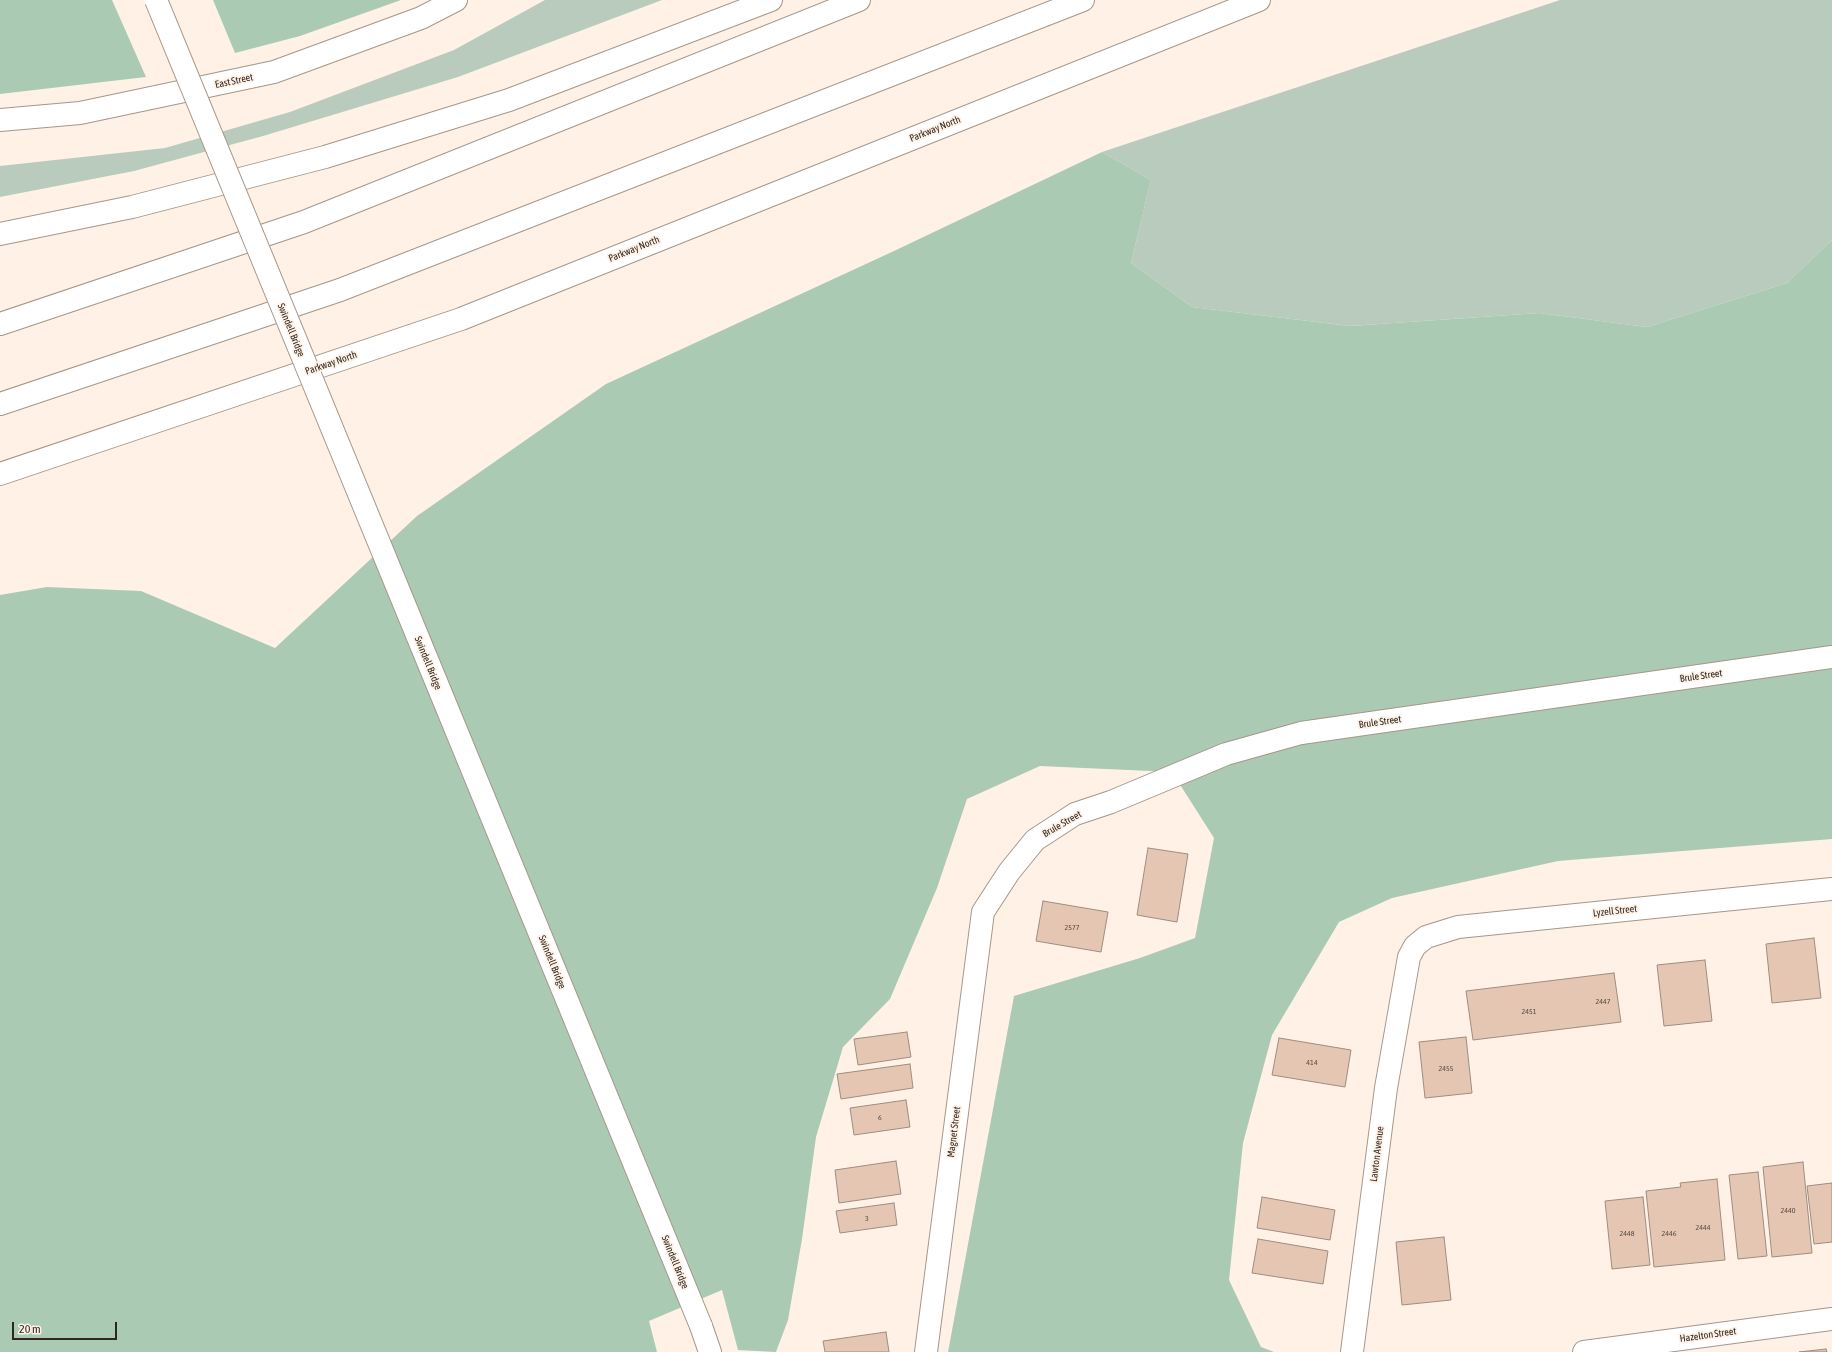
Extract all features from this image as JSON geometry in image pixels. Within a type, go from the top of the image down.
[{"type":"main road","name":"Swindell Bridge","points":[[156,0],[701,1326],[710,1352]]},
{"type":"main road","name":"East Street","points":[[0,120],[80,113],[274,72],[421,18],[456,0]]},
{"type":"main road","points":[[0,234],[132,207],[325,158],[509,100],[771,0]]},
{"type":"main road","points":[[0,324],[304,222],[859,0]]},
{"type":"main road","points":[[0,404],[340,290],[1083,0]]},
{"type":"main road","name":"Parkway North","points":[[0,474],[461,319],[1259,0]]},
{"type":"main road","name":"Brule Street","points":[[983,912],[1009,872],[1035,840],[1076,814],[1111,802],[1226,754],[1301,733],[1832,657]]},
{"type":"main road","name":"Lyzell Street","points":[[1409,957],[1415,946],[1426,937],[1458,927],[1832,889]]},
{"type":"main road","name":"Magnet Street","points":[[926,1352],[983,912]]},
{"type":"main road","name":"Lawton Avenue","points":[[1352,1352],[1386,1088],[1409,957]]},
{"type":"main road","name":"Hazelton Street","points":[[1584,1352],[1832,1319]]},
{"type":"green space","points":[[0,0],[112,0],[146,77],[0,94]]},
{"type":"green space","points":[[213,0],[401,0],[300,36],[235,53]]},
{"type":"green space","points":[[545,0],[662,0],[458,77],[263,136],[134,171],[0,197],[0,166],[165,148],[290,112],[454,50]]},
{"type":"green space","points":[[1560,0],[1832,0],[1832,240],[1787,283],[1647,327],[1539,313],[1350,326],[1192,307],[1131,263],[1151,180],[1102,152]]},
{"type":"green space","points":[[1102,152],[1151,180],[1131,263],[1192,307],[1350,326],[1539,313],[1647,327],[1787,283],[1832,240],[1832,839],[1558,861],[1392,898],[1339,922],[1272,1035],[1243,1143],[1229,1280],[1261,1347],[1274,1352],[948,1352],[1014,996],[1140,958],[1195,938],[1214,838],[1172,772],[1040,766],[967,799],[937,888],[890,999],[843,1047],[816,1137],[802,1239],[788,1320],[776,1352],[738,1350],[722,1290],[649,1321],[657,1352],[0,1352],[0,595],[47,587],[141,591],[275,648],[417,516],[606,384],[894,251]]},
{"type":"building","points":[[1148,848],[1188,854],[1177,922],[1137,915]]},
{"type":"building","points":[[1043,901],[1108,912],[1101,952],[1036,941]]},
{"type":"building","points":[[1814,938],[1821,998],[1772,1003],[1766,944]]},
{"type":"building","points":[[1705,960],[1712,1021],[1664,1026],[1657,965]]},
{"type":"building","points":[[1614,973],[1621,1022],[1473,1040],[1466,991]]},
{"type":"building","points":[[907,1032],[911,1057],[858,1065],[854,1039]]},
{"type":"building","points":[[1466,1037],[1472,1093],[1425,1098],[1419,1042]]},
{"type":"building","points":[[1279,1038],[1351,1050],[1345,1087],[1272,1075]]},
{"type":"building","points":[[910,1064],[913,1088],[841,1099],[837,1074]]},
{"type":"building","points":[[906,1100],[910,1127],[854,1135],[850,1108]]},
{"type":"building","points":[[896,1161],[901,1194],[839,1203],[835,1170]]},
{"type":"building","points":[[1803,1162],[1812,1253],[1772,1257],[1763,1167]]},
{"type":"building","points":[[1758,1172],[1767,1256],[1738,1259],[1729,1175]]},
{"type":"building","points":[[1717,1179],[1725,1260],[1654,1267],[1646,1191],[1681,1187],[1680,1183]]},
{"type":"building","points":[[1832,1183],[1832,1242],[1814,1244],[1807,1186]]},
{"type":"building","points":[[1262,1197],[1335,1210],[1330,1240],[1257,1228]]},
{"type":"building","points":[[1643,1197],[1650,1265],[1612,1269],[1605,1201]]},
{"type":"building","points":[[894,1203],[897,1225],[840,1233],[836,1211]]},
{"type":"building","points":[[1444,1237],[1451,1300],[1402,1305],[1396,1242]]},
{"type":"building","points":[[1258,1239],[1328,1251],[1323,1284],[1252,1273]]},
{"type":"building","points":[[886,1332],[889,1352],[825,1352],[823,1341]]},
{"type":"building","points":[[1826,1349],[1827,1352],[1799,1352]]}]
